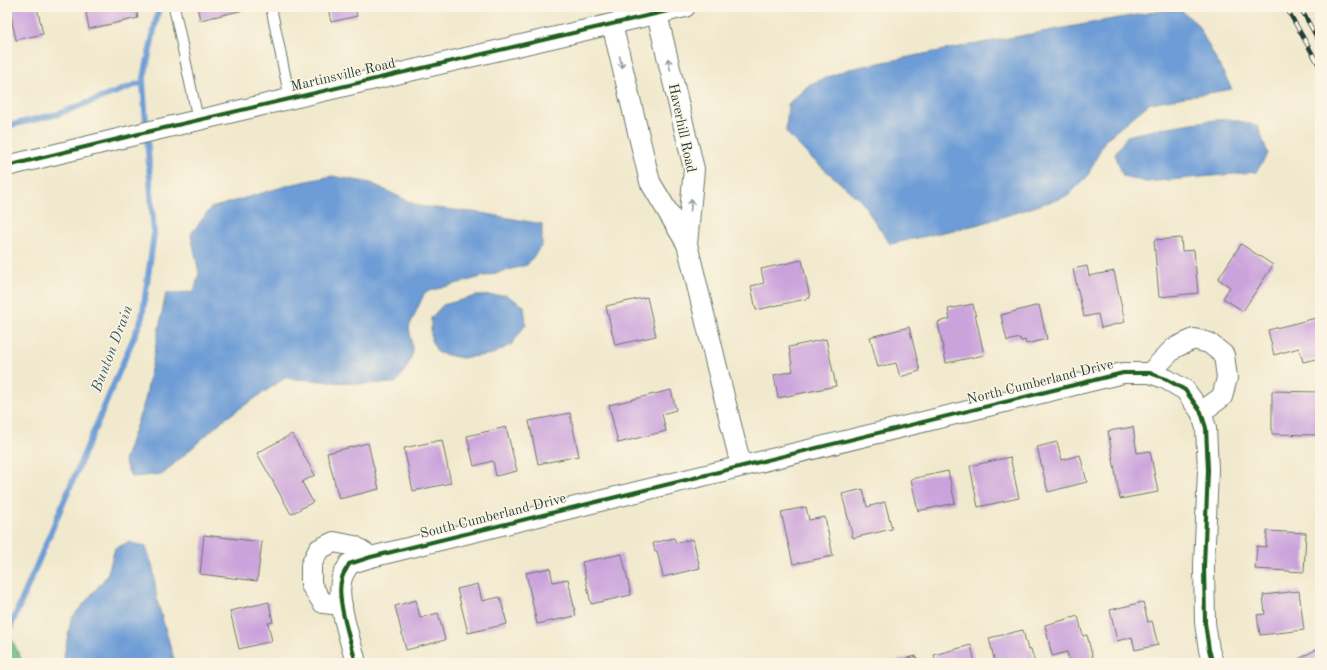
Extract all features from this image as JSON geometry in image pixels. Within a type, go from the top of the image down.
[{"type":"street","name":"Martinsville Road","points":[[7,166],[685,7]]},
{"type":"street","name":"Haverhill Road","points":[[657,14],[694,169],[687,244]]},
{"type":"street","name":"Haverhill Road","points":[[612,24],[650,182],[687,244],[742,466]]},
{"type":"street","points":[[1150,373],[1174,348],[1194,339],[1209,343],[1224,355],[1227,378],[1222,397],[1201,412]]},
{"type":"street","name":"North Cumberland Drive","points":[[742,466],[1123,373],[1150,373],[1166,379],[1184,390],[1201,412],[1206,428],[1208,470],[1204,566],[1205,623],[1209,650],[1213,663]]},
{"type":"street","name":"South Cumberland Drive","points":[[356,663],[342,605],[340,589],[342,578],[349,564],[371,557],[742,466]]},
{"type":"street","points":[[342,605],[323,603],[310,585],[311,565],[319,549],[334,542],[354,546],[371,557]]},
{"type":"lane","points":[[174,7],[198,120]]},
{"type":"lane","points":[[271,7],[290,99]]},
{"type":"green space","points":[[7,629],[23,663],[7,663]]},
{"type":"water","points":[[1178,8],[1197,24],[1232,89],[1150,103],[1105,140],[1087,177],[1068,196],[980,224],[890,244],[861,201],[808,155],[786,132],[788,104],[810,84],[849,69],[949,49]]},
{"type":"water","points":[[1230,119],[1258,126],[1268,154],[1256,172],[1146,182],[1123,176],[1115,154],[1127,136],[1191,123]]},
{"type":"water","points":[[332,176],[371,183],[418,206],[481,213],[542,224],[542,245],[527,265],[425,292],[409,327],[413,352],[407,367],[396,383],[360,384],[285,378],[223,420],[163,474],[131,477],[124,461],[145,400],[166,293],[194,292],[199,273],[191,234],[211,208],[293,184]]},
{"type":"water","points":[[506,295],[524,306],[526,324],[512,344],[493,354],[462,358],[438,353],[431,340],[431,318],[443,305],[476,296]]},
{"type":"water","points":[[129,542],[146,547],[153,568],[157,600],[175,663],[65,663],[64,656],[71,619],[107,576],[115,548]]},
{"type":"building","points":[[9,7],[37,7],[43,34],[16,40]]},
{"type":"building","points":[[85,7],[136,7],[138,18],[89,29]]},
{"type":"building","points":[[197,7],[243,7],[244,10],[200,20]]},
{"type":"building","points":[[315,7],[355,7],[357,16],[331,22],[328,8],[316,11]]},
{"type":"building","points":[[1181,238],[1182,251],[1194,250],[1198,293],[1159,297],[1154,240]]},
{"type":"building","points":[[1241,244],[1273,265],[1243,311],[1223,298],[1230,287],[1218,279]]},
{"type":"building","points":[[802,260],[810,298],[756,310],[751,286],[764,283],[761,269]]},
{"type":"building","points":[[1087,266],[1089,276],[1114,271],[1125,322],[1101,328],[1098,314],[1084,317],[1073,269]]},
{"type":"building","points":[[647,297],[656,336],[615,345],[606,306]]},
{"type":"building","points":[[973,304],[984,355],[946,363],[938,322],[950,319],[948,309]]},
{"type":"building","points":[[1039,305],[1047,339],[1026,344],[1025,340],[1021,341],[1020,338],[1007,341],[1001,315]]},
{"type":"building","points":[[1320,317],[1320,358],[1303,362],[1299,348],[1274,355],[1268,330]]},
{"type":"building","points":[[909,327],[920,371],[900,377],[896,363],[878,367],[870,337]]},
{"type":"building","points":[[826,339],[836,386],[778,398],[774,375],[793,371],[789,347]]},
{"type":"building","points":[[671,390],[676,410],[662,414],[666,431],[618,443],[609,405]]},
{"type":"building","points":[[1272,391],[1318,392],[1317,435],[1272,434]]},
{"type":"building","points":[[570,413],[579,456],[538,464],[529,421]]},
{"type":"building","points":[[506,427],[517,471],[496,476],[493,461],[474,466],[467,436]]},
{"type":"building","points":[[1133,427],[1137,453],[1150,451],[1158,492],[1120,499],[1108,431]]},
{"type":"building","points":[[292,434],[315,475],[302,482],[313,502],[291,514],[257,453]]},
{"type":"building","points":[[442,440],[451,483],[413,491],[404,448]]},
{"type":"building","points":[[1057,442],[1062,460],[1080,455],[1087,482],[1048,492],[1037,447]]},
{"type":"building","points":[[368,443],[379,489],[339,499],[327,453]]},
{"type":"building","points":[[1010,457],[1019,498],[978,507],[970,466]]},
{"type":"building","points":[[948,471],[955,503],[918,511],[911,479]]},
{"type":"building","points":[[863,489],[867,507],[885,502],[892,529],[853,538],[842,494]]},
{"type":"building","points":[[806,507],[809,520],[825,517],[833,556],[793,564],[781,512]]},
{"type":"building","points":[[1267,531],[1306,533],[1304,572],[1255,569],[1257,546],[1266,547]]},
{"type":"building","points":[[204,535],[262,542],[257,581],[200,574]]},
{"type":"building","points":[[674,538],[676,543],[693,539],[700,568],[663,577],[657,551],[655,552],[653,543]]},
{"type":"building","points":[[622,554],[631,595],[591,604],[582,562]]},
{"type":"building","points":[[550,568],[553,582],[568,579],[576,616],[537,624],[526,573]]},
{"type":"building","points":[[478,584],[482,601],[500,597],[507,624],[468,633],[457,589]]},
{"type":"building","points":[[1299,591],[1304,630],[1260,635],[1257,615],[1265,614],[1263,595]]},
{"type":"building","points":[[416,600],[420,618],[438,613],[445,640],[406,650],[395,606]]},
{"type":"building","points":[[269,602],[273,622],[268,623],[272,641],[239,649],[230,611]]},
{"type":"building","points":[[1143,602],[1148,622],[1152,621],[1158,645],[1135,650],[1132,637],[1117,641],[1110,610]]},
{"type":"building","points":[[1078,616],[1083,636],[1087,635],[1093,659],[1078,663],[1070,663],[1067,652],[1052,656],[1045,625]]},
{"type":"building","points":[[1023,630],[1028,650],[1031,649],[1035,663],[995,663],[989,638]]},
{"type":"building","points":[[971,645],[975,663],[936,663],[934,655]]},
{"type":"building","points":[[1319,648],[1320,663],[1291,663]]},
{"type":"building","points":[[916,656],[918,663],[891,663],[891,662]]},
{"type":"waterway","name":"Bunton Drain","points":[[7,635],[142,318],[154,234],[143,82],[159,7]]},
{"type":"waterway","points":[[7,126],[58,114],[143,82]]},
{"type":"railway","points":[[1286,7],[1320,67]]},
{"type":"railway","points":[[1300,7],[1320,43]]},
{"type":"cycle path","points":[[7,166],[685,7]]},
{"type":"cycle path","points":[[356,663],[344,620],[340,586],[343,574],[349,564],[371,557],[1123,373],[1150,373],[1166,379],[1185,390],[1201,412],[1206,428],[1208,470],[1204,566],[1205,623],[1209,650],[1213,663]]}]
